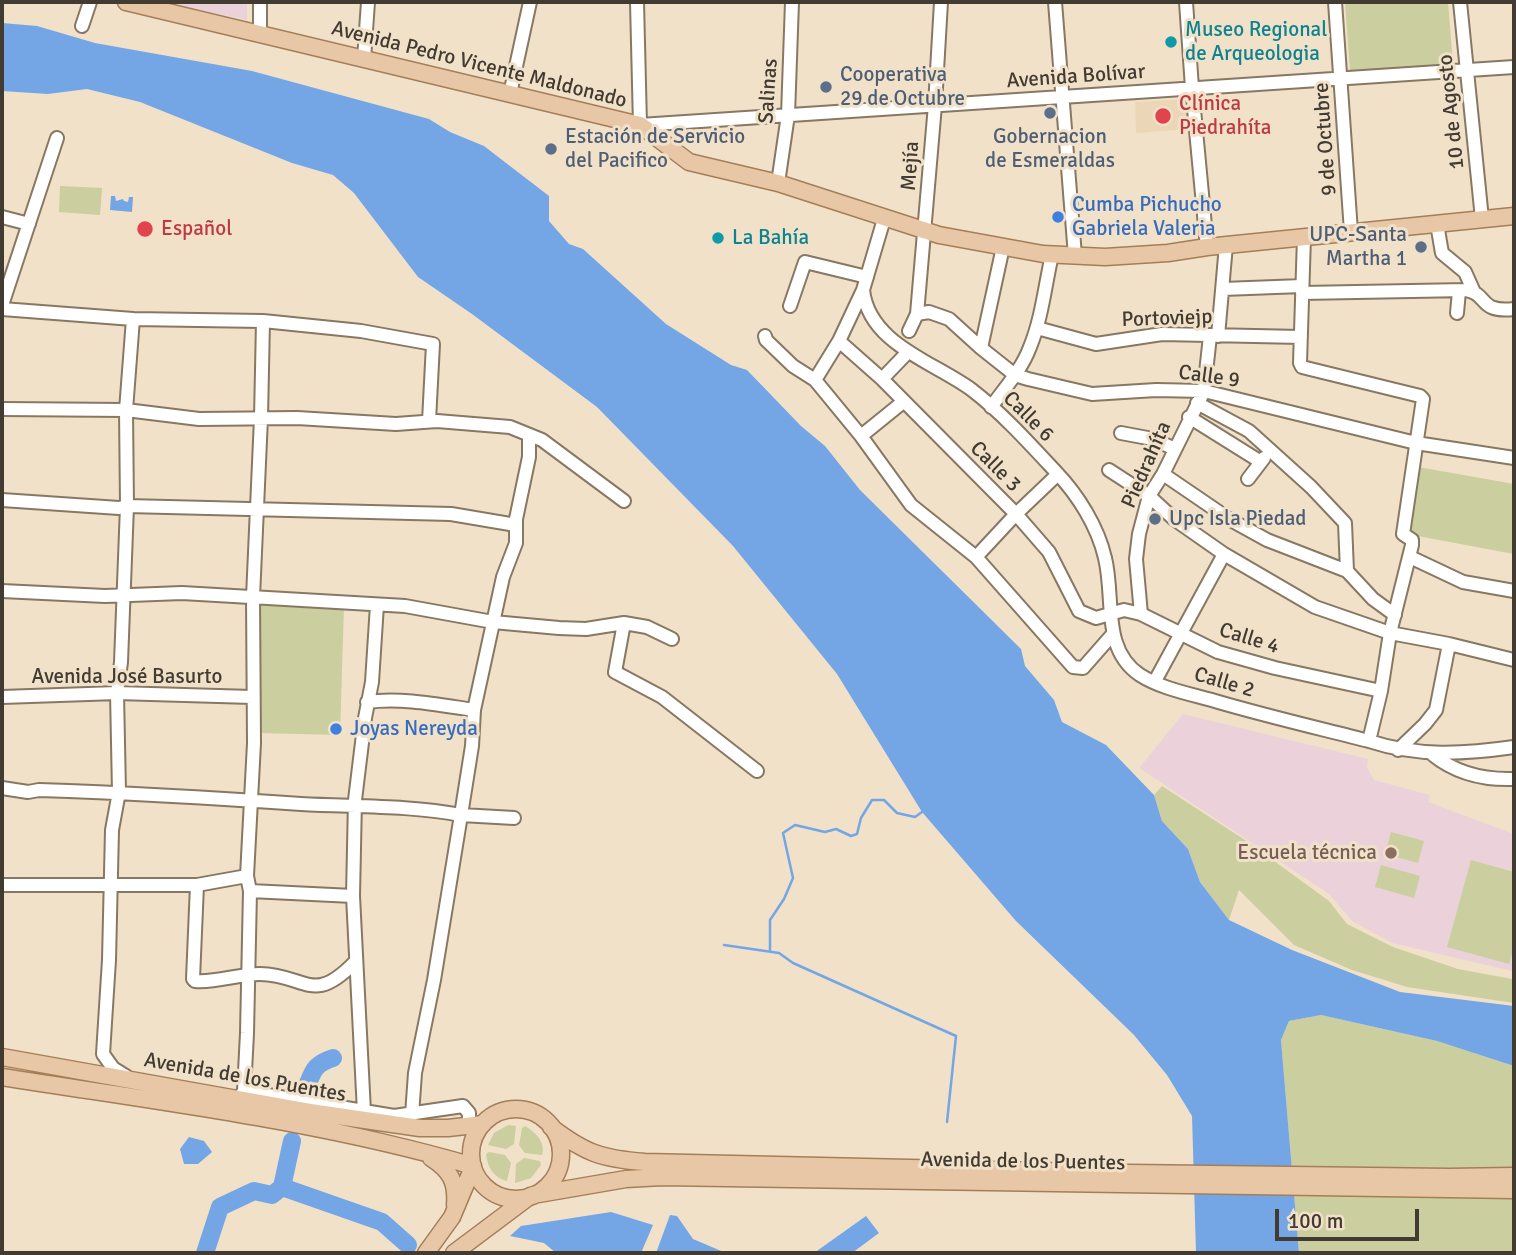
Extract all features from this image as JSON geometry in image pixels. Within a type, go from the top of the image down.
[{"type":"main road","name":"Avenida Pedro Vicente Maldonado","points":[[126,2],[640,125],[689,162],[778,183],[925,231],[1052,255],[1105,257],[1168,253],[1514,216]]},
{"type":"main road","name":"Avenida de los Puentes","points":[[2,1058],[137,1081],[242,1095],[310,1112],[427,1129],[476,1125]]},
{"type":"main road","name":"Avenida de los Puentes","points":[[2,1077],[305,1126],[417,1149],[473,1166]]},
{"type":"main road","points":[[454,1253],[546,1187],[558,1169],[560,1147],[551,1127],[533,1112],[517,1109],[502,1111],[476,1125],[472,1145],[473,1166],[479,1179],[493,1192],[511,1198],[528,1199]]},
{"type":"main road","name":"Avenida de los Puentes","points":[[551,1127],[582,1149],[624,1160],[1128,1179]]},
{"type":"main road","points":[[417,1149],[441,1164],[452,1177],[456,1193],[452,1217]]},
{"type":"main road","points":[[426,1253],[452,1217],[473,1166]]},
{"type":"main road","name":"Avenida de los Puentes","points":[[1391,1182],[1514,1176]]},
{"type":"main road","name":"Avenida de los Puentes","points":[[528,1199],[612,1181],[662,1177],[1391,1182],[1514,1190]]},
{"type":"street","points":[[82,26],[90,2]]},
{"type":"street","points":[[260,2],[260,34]]},
{"type":"street","points":[[364,59],[369,2]]},
{"type":"street","points":[[510,94],[530,2]]},
{"type":"street","points":[[637,2],[640,125]]},
{"type":"street","name":"Salinas","points":[[778,183],[788,115],[792,2]]},
{"type":"street","name":"Mejía","points":[[909,331],[917,314],[941,2]]},
{"type":"street","points":[[1055,2],[1075,256]]},
{"type":"street","points":[[1186,2],[1207,247]]},
{"type":"street","name":"9 de Octubre","points":[[1335,2],[1351,232]]},
{"type":"street","name":"10 de Agosto","points":[[1460,2],[1482,219]]},
{"type":"street","name":"Avenida Bolívar","points":[[640,125],[1514,67]]},
{"type":"street","points":[[57,138],[2,307],[133,319],[262,321],[361,331],[433,344],[429,421]]},
{"type":"street","points":[[2,217],[29,224]]},
{"type":"street","points":[[815,380],[839,341],[863,290],[884,219]]},
{"type":"street","points":[[1437,224],[1442,253],[1465,272],[1474,292],[1497,311],[1514,309]]},
{"type":"street","points":[[1304,237],[1302,367],[1422,397],[1403,534],[1412,540],[1369,741]]},
{"type":"street","name":"Piedrahíta","points":[[1141,614],[1136,559],[1139,534],[1149,496],[1163,474],[1204,391],[1223,289],[1226,245]]},
{"type":"street","points":[[981,348],[1003,247]]},
{"type":"street","points":[[991,407],[1030,349],[1052,255]]},
{"type":"street","points":[[790,306],[805,262],[867,276]]},
{"type":"street","points":[[1223,289],[1474,292]]},
{"type":"street","name":"Calle 6","points":[[863,290],[864,304],[872,320],[908,352],[957,380],[991,407],[1058,474],[1095,526],[1105,558],[1112,612]]},
{"type":"street","points":[[1457,313],[1459,291]]},
{"type":"street","name":"Calle 9","points":[[917,314],[929,312],[949,319],[1015,375],[1093,394],[1156,390],[1204,391],[1416,443],[1514,458]]},
{"type":"street","points":[[133,319],[126,410],[127,506],[121,662],[117,693],[118,792],[112,831],[109,960],[103,1054],[113,1068],[137,1081]]},
{"type":"street","points":[[262,321],[261,418],[253,597],[254,743],[247,876],[250,891],[249,975],[242,1095],[394,1116],[463,1106],[476,1125]]},
{"type":"street","name":"Portoviejp","points":[[1037,328],[1096,344],[1162,334],[1301,337]]},
{"type":"street","points":[[765,336],[793,366],[815,380],[861,436],[911,505],[976,557],[1076,668],[1083,668],[1112,635]]},
{"type":"street","name":"Calle 3","points":[[839,341],[882,379],[1016,514],[1049,552],[1079,611],[1096,618],[1112,612]]},
{"type":"street","points":[[882,379],[908,352]]},
{"type":"street","points":[[861,436],[903,402]]},
{"type":"street","points":[[1197,403],[1249,431],[1311,486],[1345,523],[1347,570]]},
{"type":"street","points":[[2,409],[126,410],[199,419],[261,418],[396,424],[429,421],[510,427],[548,445],[624,501]]},
{"type":"street","points":[[1189,417],[1261,462]]},
{"type":"street","points":[[1121,433],[1153,439],[1175,449]]},
{"type":"street","points":[[412,1115],[415,1073],[434,980],[472,746],[474,709],[503,577],[516,543],[516,525],[529,457],[528,435]]},
{"type":"street","points":[[1248,479],[1270,449]]},
{"type":"street","points":[[1109,470],[1149,496],[1174,519],[1224,554],[1315,607],[1390,633],[1514,660]]},
{"type":"street","points":[[976,557],[1058,474]]},
{"type":"street","points":[[1163,474],[1229,519],[1267,540],[1347,570],[1373,599],[1395,615]]},
{"type":"street","points":[[2,500],[119,508],[127,506],[451,514],[516,525]]},
{"type":"street","points":[[1155,681],[1224,554]]},
{"type":"street","points":[[1409,557],[1463,582],[1514,591]]},
{"type":"street","points":[[2,591],[123,596],[182,593],[405,606],[494,622],[586,629],[624,623],[647,627],[673,639]]},
{"type":"street","points":[[364,1112],[353,896],[355,807],[367,702],[372,682],[377,605]]},
{"type":"street","name":"Calle 4","points":[[1112,612],[1124,610],[1141,614],[1218,652],[1275,668],[1381,691]]},
{"type":"street","name":"Calle 2","points":[[1112,612],[1112,635],[1123,660],[1141,675],[1170,688],[1398,750],[1432,754]]},
{"type":"street","points":[[624,623],[615,672],[662,697],[757,771]]},
{"type":"street","points":[[1398,750],[1436,710],[1449,644]]},
{"type":"street","name":"Avenida José Basurto","points":[[2,697],[117,693],[252,697]]},
{"type":"street","points":[[367,702],[435,704],[474,709]]},
{"type":"street","points":[[1432,754],[1514,747]]},
{"type":"street","points":[[1432,754],[1450,767],[1478,776],[1514,779]]},
{"type":"street","points":[[2,789],[28,792],[118,792],[355,807],[399,806],[461,815],[514,818]]},
{"type":"street","points":[[2,885],[197,885],[247,876]]},
{"type":"street","points":[[197,885],[193,979],[198,982],[263,974],[306,985],[319,985],[339,978],[355,962]]},
{"type":"street","points":[[250,891],[353,896]]},
{"type":"shaded area","points":[[163,2],[247,2],[247,20]]},
{"type":"shaded area","name":"Clínica Piedrahíta","points":[[1189,99],[1191,129],[1136,133],[1135,102]]},
{"type":"shaded area","name":"Escuela técnica","points":[[1183,714],[1368,759],[1367,767],[1374,780],[1430,795],[1428,802],[1514,834],[1512,971],[1392,943],[1352,921],[1329,894],[1139,768]]},
{"type":"green space","points":[[1345,2],[1448,2],[1453,64],[1350,71]]},
{"type":"green space","points":[[60,186],[102,188],[100,215],[59,212]]},
{"type":"green space","points":[[1418,467],[1514,484],[1514,554],[1407,534]]},
{"type":"green space","points":[[261,604],[344,606],[340,735],[258,733]]},
{"type":"green space","points":[[1162,786],[1248,842],[1329,901],[1347,924],[1393,947],[1458,969],[1512,979],[1514,975],[1514,1003],[1407,987],[1352,970],[1294,945],[1239,890],[1229,920],[1200,882],[1188,849],[1162,821],[1154,795]]},
{"type":"green space","points":[[1391,832],[1424,841],[1418,863],[1385,854]]},
{"type":"green space","points":[[1471,860],[1514,872],[1514,946],[1509,964],[1447,947]]},
{"type":"green space","points":[[1381,865],[1420,876],[1414,898],[1375,887]]},
{"type":"green space","points":[[1321,1015],[1437,1041],[1514,1066],[1514,1253],[1299,1253],[1281,1040],[1289,1021]]},
{"type":"green space","points":[[508,1125],[516,1126],[514,1144],[506,1149],[488,1145],[494,1133]]},
{"type":"green space","points":[[525,1126],[539,1138],[543,1146],[542,1155],[525,1153],[519,1145],[522,1128]]},
{"type":"green space","points":[[489,1152],[505,1155],[511,1163],[507,1181],[492,1171],[486,1154]]},
{"type":"green space","points":[[524,1158],[540,1161],[541,1165],[531,1178],[515,1183],[516,1164]]},
{"type":"water","points":[[2,23],[37,26],[95,43],[252,71],[429,119],[450,132],[484,146],[549,196],[549,221],[569,244],[583,249],[666,324],[731,365],[747,370],[801,426],[825,446],[860,490],[1021,649],[1025,666],[1054,700],[1062,722],[1106,745],[1154,795],[1162,821],[1188,849],[1200,882],[1229,920],[1292,950],[1400,992],[1514,1006],[1514,1066],[1437,1041],[1321,1015],[1289,1021],[1281,1040],[1299,1253],[1196,1253],[1192,1116],[1167,1075],[1134,1035],[1016,921],[922,812],[837,674],[733,546],[597,407],[418,277],[354,193],[333,175],[292,163],[140,102],[87,89],[48,94],[2,91]]},
{"type":"water","points":[[111,196],[115,196],[116,201],[123,199],[128,202],[129,197],[133,197],[132,212],[110,210]]},
{"type":"water","points":[[189,1137],[204,1141],[212,1152],[198,1164],[184,1164],[180,1149]]},
{"type":"water","points":[[611,1212],[653,1225],[641,1253],[556,1253],[544,1243],[510,1236],[521,1226]]},
{"type":"water","points":[[670,1215],[677,1216],[693,1239],[726,1253],[656,1253]]},
{"type":"water","points":[[866,1216],[879,1233],[852,1253],[814,1253]]},
{"type":"waterway","points":[[770,951],[770,920],[784,899],[793,878],[783,833],[795,825],[825,832],[836,829],[851,836],[857,834],[861,818],[872,800],[884,800],[897,813],[915,817],[922,812]]},
{"type":"waterway","points":[[724,945],[779,953],[793,963],[956,1036],[947,1122]]},
{"type":"waterway","points":[[301,1097],[315,1069],[333,1058]]},
{"type":"waterway","points":[[205,1253],[220,1207],[254,1191],[272,1195],[282,1187],[292,1141]]},
{"type":"waterway","points":[[282,1187],[382,1222],[408,1245]]},
{"type":"place","name":"Museo Regional de Arqueologia","points":[[1171,42]]},
{"type":"place","name":"Cooperativa 29 de Octubre","points":[[826,87]]},
{"type":"place","name":"Gobernacion de Esmeraldas","points":[[1050,113]]},
{"type":"place","name":"Clínica Piedrahíta","points":[[1163,116]]},
{"type":"place","name":"Estación de Servicio del Pacifico","points":[[551,149]]},
{"type":"place","name":"Cumba Pichucho Gabriela Valeria","points":[[1058,217]]},
{"type":"place","name":"Español","points":[[145,229]]},
{"type":"place","name":"La Bahía","points":[[718,238]]},
{"type":"place","name":"UPC-Santa Martha 1","points":[[1421,247]]},
{"type":"place","name":"Upc Isla Piedad","points":[[1155,519]]},
{"type":"place","name":"Joyas Nereyda","points":[[336,729]]},
{"type":"place","name":"Escuela técnica","points":[[1391,853]]}]
